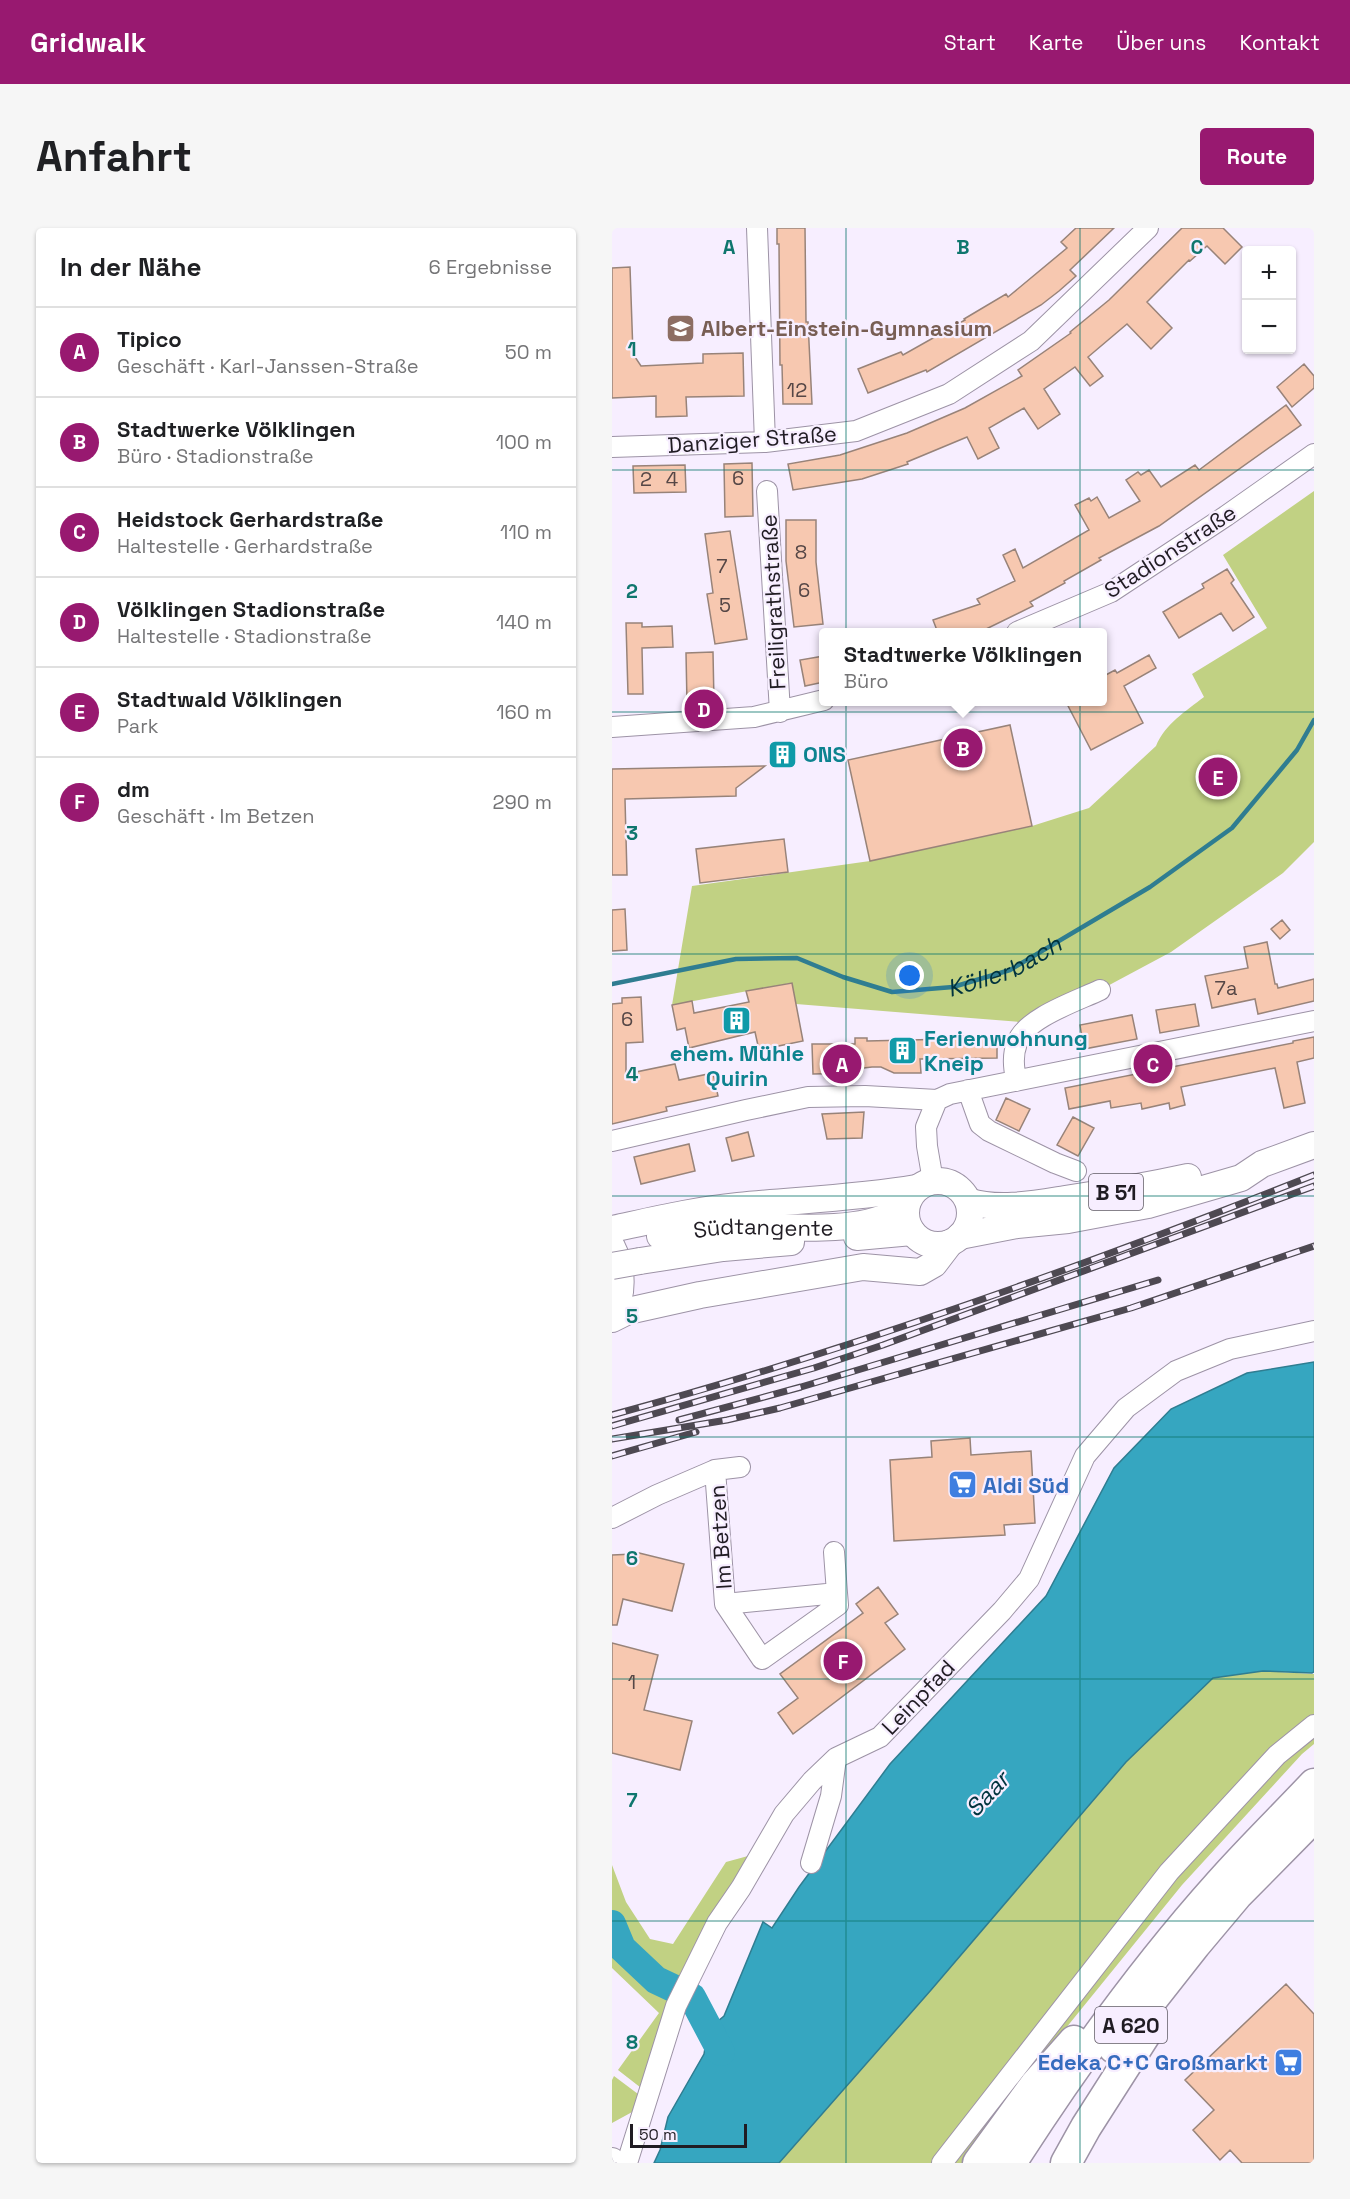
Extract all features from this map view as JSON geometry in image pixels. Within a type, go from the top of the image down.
[{"type":"highway","name":"A 620","points":[[1011,2163],[1098,2035],[1187,1921],[1221,1881],[1314,1784]]},
{"type":"highway","name":"A 620","points":[[1034,2163],[1112,2050],[1187,1954],[1237,1895],[1314,1816]]},
{"type":"highway","points":[[1066,2163],[1086,2127],[1199,1950],[1237,1895]]},
{"type":"highway","points":[[978,2163],[1035,2085],[1141,1966],[1187,1921]]},
{"type":"main road","points":[[919,1190],[905,1214],[912,1232],[920,1240],[939,1246],[955,1240],[1148,1205],[1240,1178],[1262,1164],[1314,1145]]},
{"type":"main road","name":"B 51","points":[[968,1201],[986,1206],[1032,1204],[1144,1187],[1237,1166],[1262,1164]]},
{"type":"main road","points":[[612,1229],[736,1206],[919,1190],[942,1181],[956,1186],[968,1201],[970,1217],[965,1230],[934,1264],[920,1272],[863,1267],[700,1295],[628,1311],[612,1317]]},
{"type":"main road","name":"Südtangente","points":[[612,1266],[625,1248],[732,1226],[787,1228],[862,1223],[880,1219],[895,1212],[919,1190]]},
{"type":"main road","name":"Südtangente","points":[[625,1248],[723,1248],[912,1232]]},
{"type":"main road","points":[[612,1317],[619,1297],[621,1278],[618,1260],[625,1248]]},
{"type":"street","points":[[757,228],[765,442]]},
{"type":"street","name":"Danziger Straße","points":[[612,447],[765,442],[856,431],[949,394],[1031,341],[1148,228]]},
{"type":"street","name":"Stadionstraße","points":[[1028,628],[1111,592],[1226,516],[1314,454]]},
{"type":"street","name":"Freiligrathstraße","points":[[767,491],[780,712]]},
{"type":"street","points":[[612,727],[726,720],[780,712],[819,701]]},
{"type":"street","points":[[1016,1081],[1013,1061],[1017,1041],[1032,1023],[1100,990]]},
{"type":"street","points":[[612,1141],[808,1097],[903,1097],[937,1100],[968,1090],[1314,1021]]},
{"type":"street","points":[[968,1090],[980,1124],[989,1131],[1076,1171]]},
{"type":"street","points":[[919,1190],[927,1146],[926,1127],[937,1100]]},
{"type":"street","name":"Leinpfad","points":[[627,2163],[676,2006],[693,1968],[717,1923],[741,1888],[784,1814],[812,1781],[836,1758],[880,1737],[1002,1611],[1029,1579],[1085,1456],[1126,1408],[1176,1371],[1230,1349],[1314,1331]]},
{"type":"street","name":"Im Betzen","points":[[612,1518],[657,1495],[715,1470],[740,1467]]},
{"type":"street","name":"Im Betzen","points":[[715,1470],[725,1604],[762,1659],[838,1605],[837,1593],[725,1604]]},
{"type":"street","points":[[834,1552],[837,1593]]},
{"type":"street","points":[[942,2163],[1169,1872],[1277,1755],[1314,1725]]},
{"type":"street","points":[[811,1863],[831,1796],[836,1758]]},
{"type":"green space","points":[[1314,491],[1314,842],[1283,873],[1171,952],[1032,1023],[796,1004],[791,983],[672,1005],[692,886],[870,861],[1032,826],[1089,808],[1156,746],[1165,731],[1177,718],[1204,697],[1192,674],[1267,628],[1223,555]]},
{"type":"green space","points":[[1263,1671],[1314,1674],[1314,1744],[1302,1754],[1182,1885],[1027,2076],[963,2163],[779,2163],[1126,1762],[1213,1678]]},
{"type":"green space","points":[[748,1856],[708,1918],[663,2014],[667,2016],[645,2091],[618,2070],[659,2013],[612,1968],[612,1865],[626,1902],[650,1939],[673,1944],[726,1862]]},
{"type":"green space","points":[[614,2076],[642,2097],[634,2111],[612,2123],[612,2080]]},
{"type":"water","name":"Saar","points":[[1314,1362],[1314,1672],[1263,1671],[1213,1678],[1126,1762],[779,2163],[654,2163],[660,2150],[668,2117],[704,2054],[706,2042],[699,2026],[702,2018],[718,2021],[724,2016],[763,1922],[772,1928],[799,1887],[890,1764],[1046,1596],[1114,1468],[1171,1409],[1247,1373]]},
{"type":"building","points":[[777,228],[805,228],[806,322],[808,322],[812,404],[783,404]]},
{"type":"building","points":[[1076,228],[1114,228],[1070,270],[1076,276],[1059,291],[1041,305],[927,372],[926,370],[868,393],[858,369],[901,352],[903,355],[1006,294],[1008,297],[1067,248],[1061,242]]},
{"type":"building","points":[[1182,228],[1223,228],[1242,247],[1225,264],[1207,246],[1189,260],[1147,302],[1172,328],[1151,349],[1127,324],[1088,357],[1103,376],[1090,386],[1075,367],[1044,389],[1060,414],[1038,429],[1024,408],[989,428],[999,448],[978,459],[967,437],[907,462],[908,464],[862,479],[793,490],[788,464],[840,455],[907,433],[965,408],[1022,376],[1018,370],[1071,333],[1109,300]]},
{"type":"building","name":"Albert-Einstein-Gymnasium","points":[[630,267],[633,354],[641,366],[703,363],[703,354],[743,353],[744,396],[686,397],[687,416],[656,417],[656,396],[612,398],[612,268]]},
{"type":"building","points":[[1304,364],[1314,376],[1314,388],[1292,407],[1277,387]]},
{"type":"building","points":[[1286,405],[1301,425],[1159,526],[1099,558],[1101,560],[1030,602],[1033,606],[988,628],[936,628],[933,620],[980,604],[977,599],[1015,581],[1003,555],[1015,549],[1023,568],[1089,530],[1075,505],[1097,497],[1109,518],[1140,501],[1126,480],[1138,472],[1141,475],[1149,470],[1161,487],[1195,465],[1199,470]]},
{"type":"building","points":[[752,463],[753,516],[725,517],[724,464]]},
{"type":"building","points":[[685,465],[686,492],[634,493],[633,466]]},
{"type":"building","points":[[786,520],[816,520],[816,562],[823,624],[794,627],[786,561]]},
{"type":"building","points":[[730,531],[747,639],[715,644],[707,594],[713,593],[705,534]]},
{"type":"building","points":[[1227,569],[1234,580],[1231,583],[1254,617],[1233,631],[1221,613],[1179,638],[1163,612],[1204,588],[1202,584]]},
{"type":"building","points":[[626,623],[642,623],[642,627],[672,626],[673,647],[642,648],[643,694],[628,694]]},
{"type":"building","points":[[713,652],[714,703],[687,703],[686,653]]},
{"type":"building","points":[[1149,655],[1156,668],[1124,686],[1143,723],[1091,750],[1068,706],[1107,706],[1107,674],[1115,670],[1117,673]]},
{"type":"building","points":[[819,657],[819,683],[805,686],[800,660]]},
{"type":"building","points":[[1010,725],[1032,826],[870,861],[848,760]]},
{"type":"building","points":[[765,766],[736,788],[736,796],[625,799],[627,875],[612,875],[612,769]]},
{"type":"building","points":[[784,839],[788,872],[700,883],[696,849]]},
{"type":"building","points":[[625,909],[627,950],[612,951],[612,910]]},
{"type":"building","points":[[1282,920],[1290,930],[1280,939],[1271,929]]},
{"type":"building","points":[[1267,942],[1275,984],[1278,988],[1314,979],[1314,1001],[1258,1014],[1255,999],[1212,1008],[1205,976],[1248,968],[1244,947]]},
{"type":"building","name":"ehem. Mühle Quirin","points":[[792,983],[803,1041],[759,1050],[755,1032],[689,1048],[685,1028],[677,1030],[672,1005],[692,1001],[694,1013],[749,1002],[746,991]]},
{"type":"building","points":[[641,997],[643,1042],[626,1043],[626,1074],[675,1064],[679,1080],[713,1073],[718,1096],[666,1107],[667,1111],[612,1124],[612,1004],[622,1003],[622,998]]},
{"type":"building","points":[[1195,1004],[1199,1026],[1160,1033],[1156,1010]]},
{"type":"building","points":[[1132,1015],[1137,1039],[1084,1049],[1080,1025]]},
{"type":"building","points":[[950,1036],[997,1036],[997,1058],[920,1059],[921,1073],[894,1073],[881,1067],[872,1067],[855,1069],[855,1073],[813,1074],[812,1044],[855,1044],[855,1038],[867,1038],[867,1041],[951,1039]]},
{"type":"building","points":[[1314,1037],[1314,1058],[1297,1062],[1305,1103],[1284,1108],[1275,1068],[1181,1087],[1185,1105],[1170,1109],[1169,1103],[1142,1109],[1141,1103],[1111,1108],[1110,1101],[1069,1109],[1065,1088]]},
{"type":"building","points":[[1006,1098],[1030,1109],[1019,1131],[996,1120]]},
{"type":"building","points":[[864,1112],[862,1138],[827,1139],[822,1114]]},
{"type":"building","points":[[1073,1117],[1094,1128],[1078,1156],[1057,1145]]},
{"type":"building","points":[[748,1132],[754,1156],[732,1161],[726,1138]]},
{"type":"building","points":[[689,1144],[695,1171],[641,1184],[634,1157]]},
{"type":"building","name":"Aldi Süd","points":[[970,1438],[971,1455],[1031,1451],[1035,1523],[1004,1525],[1005,1535],[894,1541],[890,1460],[932,1457],[931,1441]]},
{"type":"building","points":[[635,1552],[684,1564],[672,1611],[623,1599],[617,1625],[612,1625],[612,1555],[634,1554]]},
{"type":"building","points":[[878,1587],[898,1614],[885,1623],[905,1649],[793,1734],[778,1713],[798,1698],[780,1674],[863,1613],[856,1604]]},
{"type":"building","points":[[612,1643],[658,1655],[644,1710],[692,1721],[680,1770],[612,1753]]},
{"type":"building","name":"Edeka C+C Großmarkt","points":[[1286,1984],[1314,2014],[1314,2163],[1242,2163],[1230,2150],[1220,2160],[1193,2130],[1214,2110],[1185,2080]]},
{"type":"waterway","name":"Köllerbach","points":[[612,984],[736,959],[797,958],[843,977],[892,992],[953,987],[1010,970],[1150,887],[1232,828],[1297,750],[1314,720]]},
{"type":"waterway","name":"Köllerbach","points":[[612,1924],[622,1948],[656,1980],[692,1997],[721,2052]]},
{"type":"railway","points":[[612,1415],[790,1363],[966,1305],[1141,1242],[1314,1175]]},
{"type":"railway","points":[[612,1426],[814,1368],[883,1345],[1314,1186]]},
{"type":"railway","points":[[612,1439],[727,1420],[780,1408],[1131,1308],[1314,1246]]},
{"type":"railway","points":[[679,1420],[801,1387],[1158,1280]]},
{"type":"railway","points":[[612,1456],[696,1432]]},
{"type":"place","name":"Albert-Einstein-Gymnasium","points":[[680,328]]},
{"type":"place","name":"Völklingen Stadionstraße","points":[[704,709]]},
{"type":"place","name":"Stadtwerke Völklingen","points":[[963,748]]},
{"type":"place","name":"ONS","points":[[782,754]]},
{"type":"place","name":"Stadtwald Völklingen","points":[[1218,777]]},
{"type":"place","name":"ehem. Mühle Quirin","points":[[737,1021]]},
{"type":"place","name":"Ferienwohnung Kneip","points":[[903,1051]]},
{"type":"place","name":"Tipico","points":[[842,1064]]},
{"type":"place","name":"Heidstock Gerhardstraße","points":[[1153,1064]]},
{"type":"place","name":"Aldi Süd","points":[[962,1485]]},
{"type":"place","name":"dm","points":[[843,1661]]},
{"type":"place","name":"Edeka C+C Großmarkt","points":[[1289,2062]]}]
